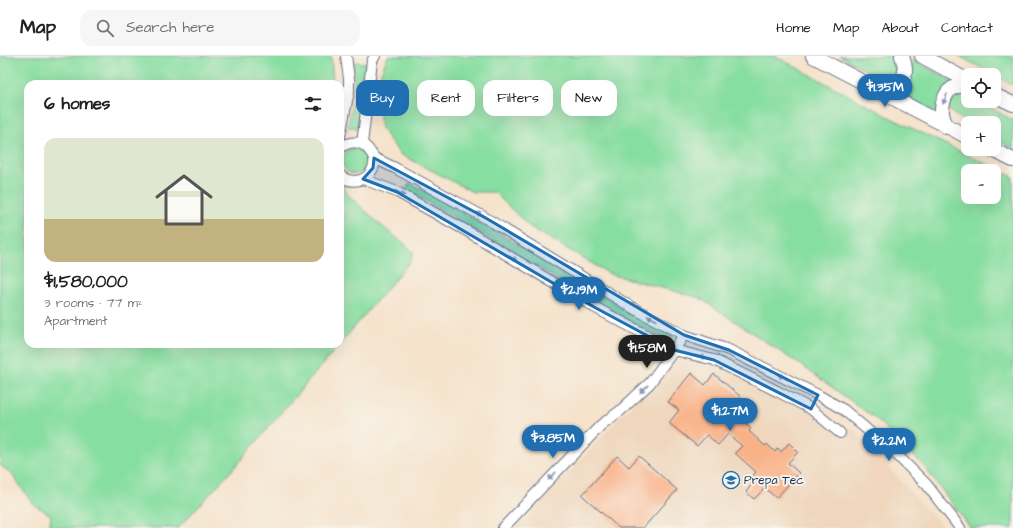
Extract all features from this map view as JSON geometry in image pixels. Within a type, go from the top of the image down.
[{"type":"main road","points":[[813,56],[961,134]]},
{"type":"main road","points":[[866,84],[889,87],[895,85],[904,75],[905,68],[902,56]]},
{"type":"main road","points":[[922,56],[961,77]]},
{"type":"main road","points":[[947,127],[943,118],[943,103],[949,91],[955,87],[961,86]]},
{"type":"main road","points":[[1001,98],[1013,104]]},
{"type":"main road","points":[[1001,154],[1013,160]]},
{"type":"street","points":[[344,116],[349,91],[346,56]]},
{"type":"street","points":[[362,144],[372,61],[375,56]]},
{"type":"street","points":[[344,145],[347,143],[355,142],[362,144],[368,148],[374,158],[484,217],[633,308],[684,335],[729,350],[818,395],[844,410],[898,456],[927,485],[960,528]]},
{"type":"street","points":[[344,178],[350,181],[364,179],[369,175],[373,168],[374,158]]},
{"type":"street","points":[[364,179],[397,192],[467,231],[594,307],[674,350],[714,360],[777,391],[810,409],[840,433]]},
{"type":"street","points":[[503,528],[601,425],[620,411],[650,383],[684,335]]},
{"type":"street","points":[[810,409],[818,395]]},
{"type":"highlighted area","points":[[374,158],[484,217],[684,335],[729,350],[818,395],[811,409],[714,360],[674,350],[594,307],[397,192],[363,179],[373,168]]},
{"type":"shaded area","name":"Prepa Tec","points":[[677,356],[723,369],[855,431],[944,528],[517,528]]},
{"type":"green space","points":[[0,56],[331,56],[333,80],[24,80],[24,348],[337,348],[234,468],[178,528],[49,528],[51,515],[33,504],[11,473],[0,465]]},
{"type":"green space","points":[[388,56],[775,56],[893,119],[961,152],[961,156],[970,156],[986,164],[961,164],[961,204],[1001,204],[1001,171],[1013,177],[1013,528],[971,528],[922,464],[875,418],[805,368],[700,298],[610,274],[530,227],[494,192],[473,192],[400,154],[381,128],[380,116],[409,116],[409,80],[378,80]]},
{"type":"green space","points":[[840,56],[893,56],[898,62],[899,72],[890,81],[884,80]]},
{"type":"green space","points":[[959,56],[1013,56],[1013,85],[1001,79],[1001,68],[981,68]]},
{"type":"green space","points":[[912,60],[956,83],[940,115],[898,92],[910,78]]},
{"type":"green space","points":[[353,62],[366,63],[364,80],[356,80],[356,116],[359,116],[358,128],[348,127],[354,86]]},
{"type":"green space","points":[[957,94],[961,95],[961,108],[990,108],[1013,120],[1013,149],[1001,142],[1001,116],[961,116],[961,119],[948,109],[951,98]]},
{"type":"green space","points":[[350,149],[360,149],[367,156],[367,166],[360,173],[350,173],[344,167],[344,155]]},
{"type":"green space","points":[[410,183],[541,258],[654,326],[674,335],[671,342],[617,314],[409,191],[407,187]]},
{"type":"green space","points":[[344,188],[348,195],[413,252],[411,260],[344,339]]},
{"type":"building","points":[[691,373],[705,385],[714,374],[741,397],[730,410],[751,428],[749,431],[765,446],[767,444],[775,452],[778,448],[781,452],[789,443],[798,452],[788,463],[799,473],[776,498],[765,488],[754,499],[746,492],[753,483],[749,480],[756,472],[735,453],[742,446],[728,434],[718,445],[707,435],[697,446],[669,423],[679,410],[668,402]]},
{"type":"building","points":[[617,456],[629,467],[639,456],[677,490],[643,528],[619,528],[582,495]]},
{"type":"place","name":"Prepa Tec","points":[[731,480]]}]
